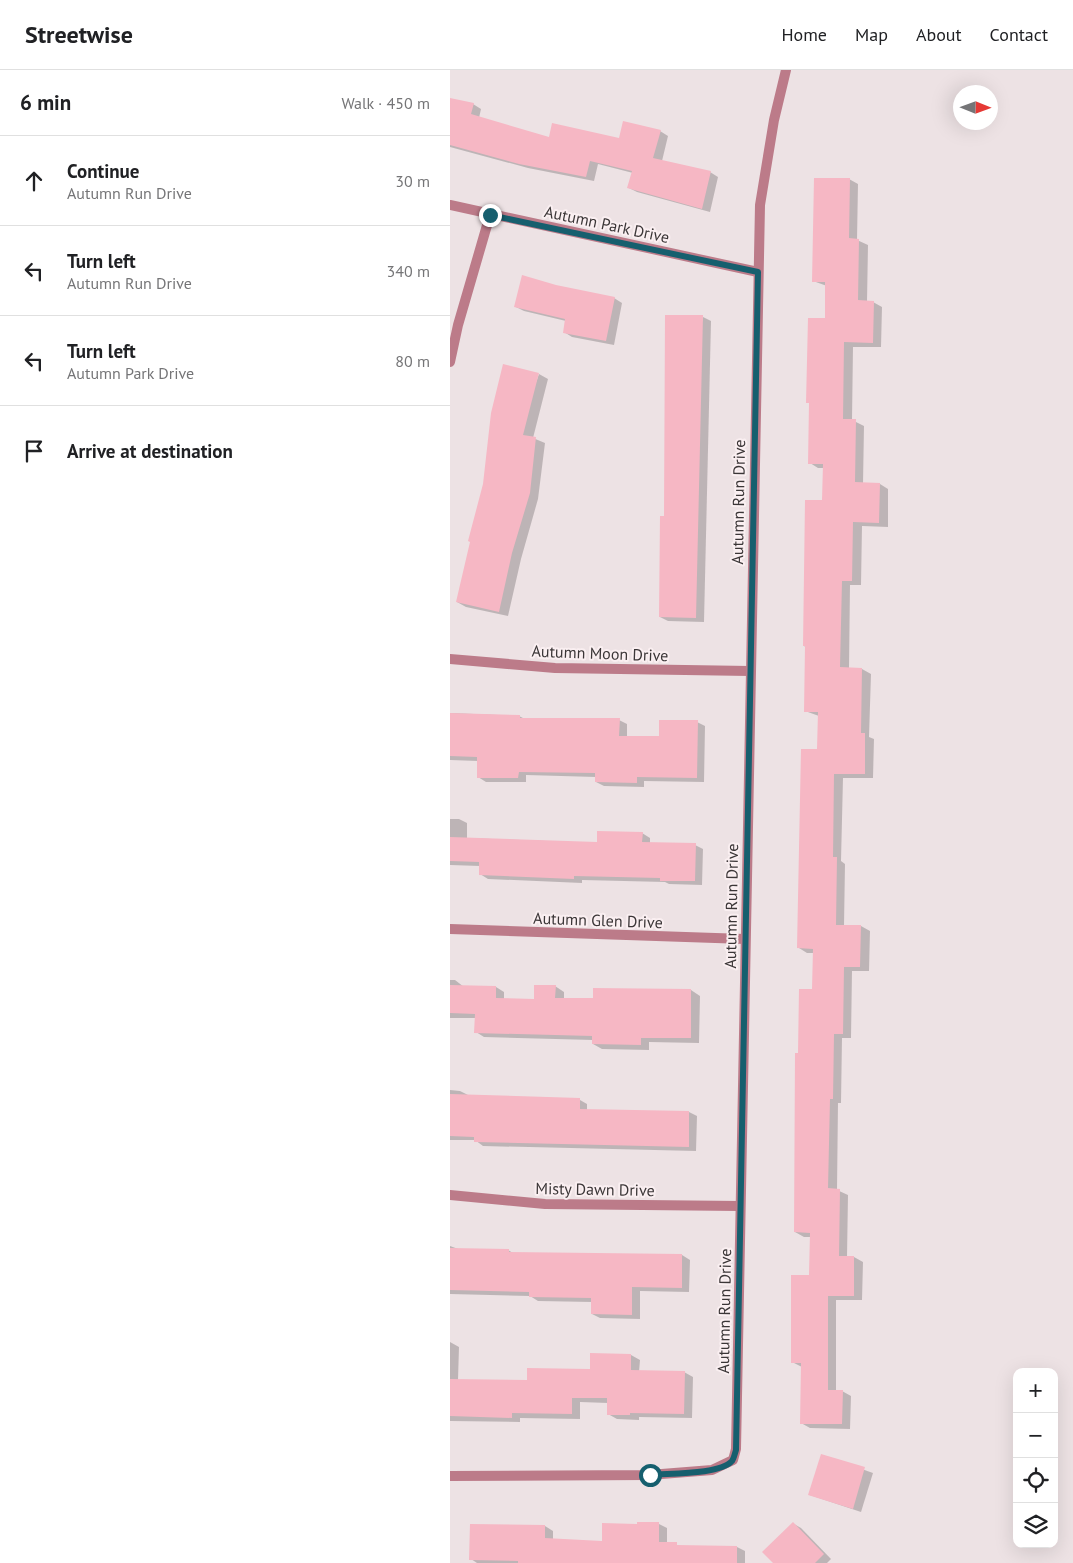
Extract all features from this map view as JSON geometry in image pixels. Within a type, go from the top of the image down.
[{"type":"street","name":"Autumn Run Drive","points":[[450,1476],[650,1475],[712,1470],[725,1466],[733,1460],[736,1450],[760,205],[774,120],[786,70]]},
{"type":"street","name":"Autumn Park Drive","points":[[450,205],[758,272]]},
{"type":"street","points":[[450,362],[458,325],[490,215]]},
{"type":"street","name":"Autumn Moon Drive","points":[[450,659],[555,668],[750,671]]},
{"type":"street","name":"Autumn Glen Drive","points":[[450,929],[745,939]]},
{"type":"street","name":"Misty Dawn Drive","points":[[450,1195],[545,1204],[740,1206]]},
{"type":"building","points":[[450,98],[474,103],[471,114],[549,137],[552,123],[619,138],[623,121],[661,130],[653,158],[711,171],[702,209],[627,188],[632,171],[590,161],[586,177],[519,164],[450,145]]},
{"type":"building","points":[[814,178],[850,178],[849,238],[859,239],[858,300],[874,301],[873,343],[844,342],[843,419],[856,419],[855,482],[880,483],[879,523],[853,522],[852,581],[842,581],[840,667],[862,668],[861,733],[865,733],[865,774],[834,774],[833,857],[837,857],[836,925],[861,925],[860,967],[844,967],[843,1034],[834,1034],[833,1099],[830,1099],[828,1188],[840,1189],[839,1256],[854,1256],[854,1296],[828,1296],[828,1390],[843,1390],[842,1424],[800,1424],[801,1363],[791,1363],[791,1275],[809,1275],[810,1233],[794,1232],[795,1053],[798,1053],[799,989],[812,989],[813,949],[797,948],[801,749],[817,749],[818,712],[804,712],[805,500],[822,500],[823,464],[808,464],[809,403],[806,403],[808,318],[825,318],[825,282],[812,282]]},
{"type":"building","points":[[522,275],[556,285],[615,297],[606,341],[563,333],[565,319],[514,307]]},
{"type":"building","points":[[665,315],[703,315],[696,618],[659,617],[660,516],[664,516]]},
{"type":"building","points":[[503,364],[539,373],[523,435],[536,437],[530,493],[512,553],[499,612],[456,602],[470,542],[468,541],[483,484],[491,413]]},
{"type":"building","points":[[450,713],[520,715],[520,718],[620,718],[619,736],[659,736],[659,720],[698,720],[697,778],[637,777],[637,783],[595,782],[595,773],[519,772],[518,778],[477,778],[477,757],[450,756]]},
{"type":"building","points":[[597,831],[643,832],[642,842],[696,843],[695,881],[660,881],[660,878],[574,876],[574,879],[479,875],[479,862],[450,861],[450,837],[597,842]]},
{"type":"building","points":[[450,985],[496,986],[496,998],[534,999],[534,985],[556,985],[555,998],[593,998],[593,988],[691,989],[691,1038],[641,1038],[641,1045],[592,1044],[592,1036],[474,1033],[475,1014],[450,1013]]},
{"type":"building","points":[[450,1094],[580,1098],[580,1109],[689,1111],[689,1147],[474,1142],[474,1137],[450,1136]]},
{"type":"building","points":[[450,1248],[509,1249],[509,1252],[682,1254],[682,1288],[632,1287],[632,1315],[591,1314],[591,1298],[529,1297],[529,1292],[450,1290]]},
{"type":"building","points":[[590,1353],[631,1354],[631,1370],[685,1371],[684,1414],[630,1413],[630,1415],[607,1415],[607,1398],[572,1398],[572,1414],[512,1413],[512,1418],[450,1416],[450,1379],[527,1380],[527,1368],[590,1369]]},
{"type":"building","points":[[821,1454],[865,1467],[853,1509],[808,1495]]},
{"type":"building","points":[[637,1522],[659,1522],[659,1542],[677,1542],[677,1545],[737,1546],[737,1563],[518,1563],[518,1561],[469,1560],[470,1524],[545,1525],[545,1538],[602,1541],[602,1523],[637,1524]]},
{"type":"building","points":[[793,1522],[824,1554],[815,1563],[773,1563],[762,1552]]},
{"type":"route","points":[[490,215],[758,272],[736,1450],[733,1460],[725,1466],[712,1470],[650,1475]]}]
